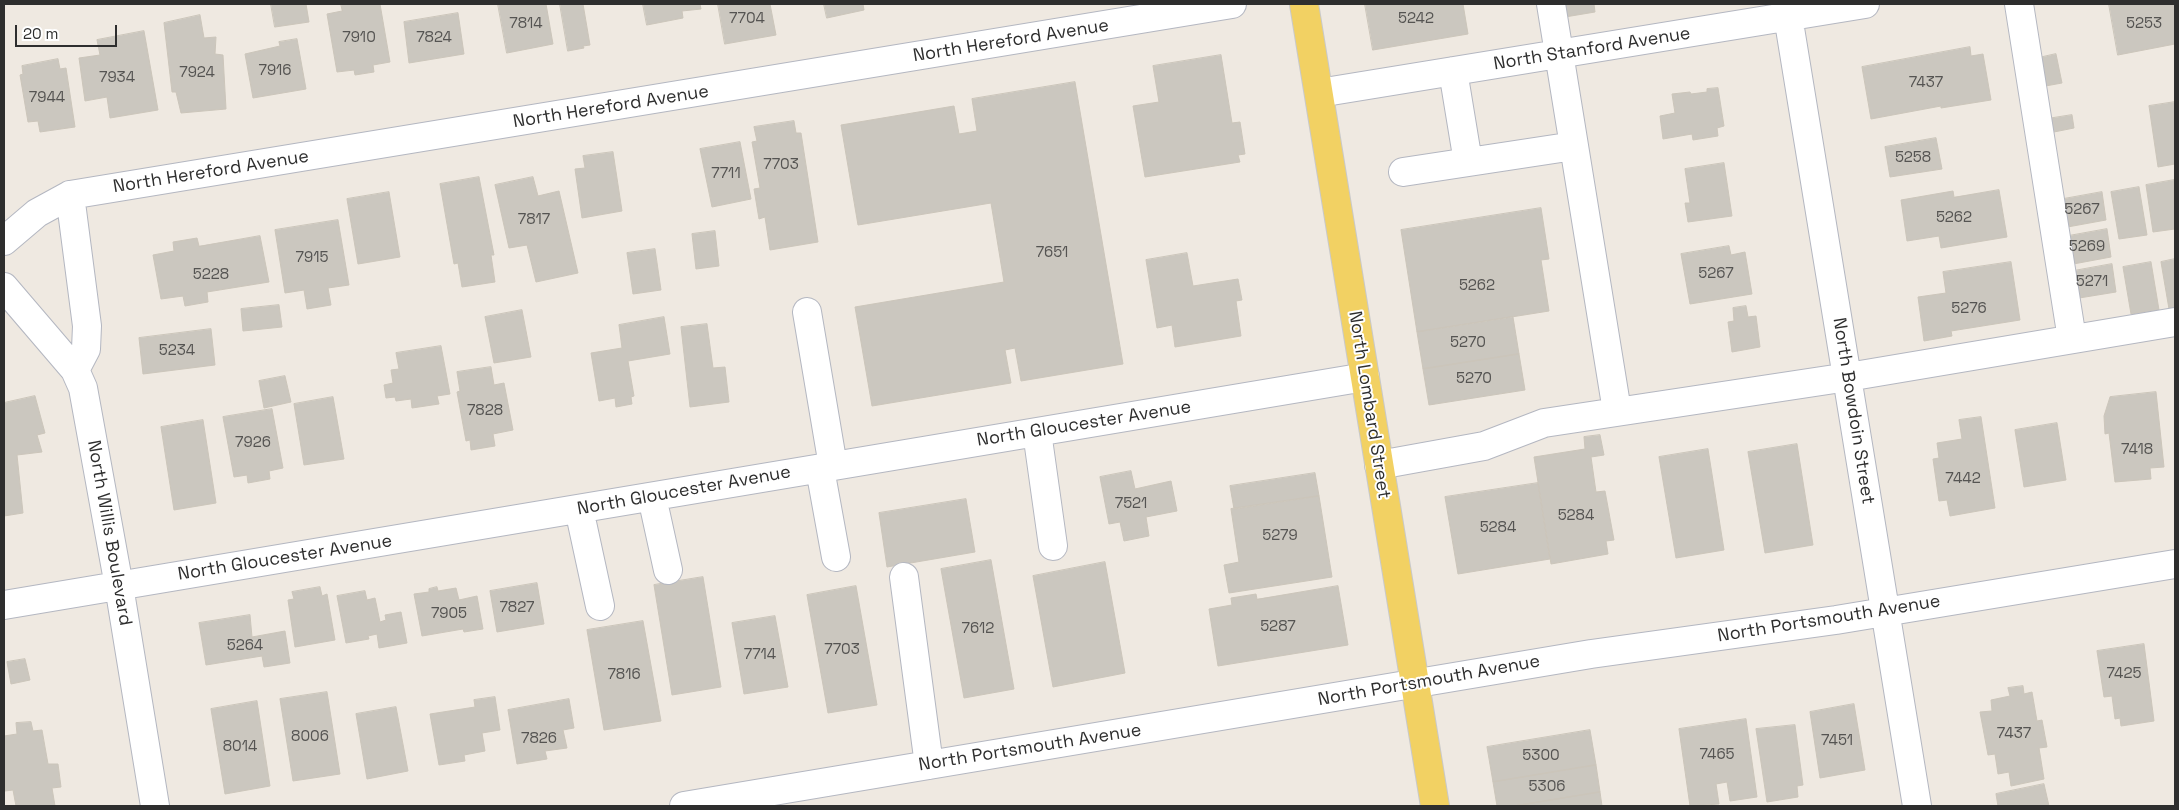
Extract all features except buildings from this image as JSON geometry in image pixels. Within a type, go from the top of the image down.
[{"type":"main road","name":"North Lombard Street","points":[[1304,4],[1435,806]]},
{"type":"street","name":"North Hereford Avenue","points":[[4,241],[37,213],[70,195],[1232,4]]},
{"type":"street","points":[[1551,4],[1617,411]]},
{"type":"street","name":"North Stanford Avenue","points":[[1319,94],[1865,4]]},
{"type":"street","points":[[2019,4],[2072,339]]},
{"type":"street","name":"North Bowdoin Street","points":[[1788,16],[1917,806]]},
{"type":"street","points":[[1453,71],[1468,162]]},
{"type":"street","points":[[1403,172],[1574,146]]},
{"type":"street","points":[[70,195],[87,326],[86,349],[75,370]]},
{"type":"street","name":"North Willis Boulevard","points":[[4,287],[75,370],[83,388],[119,586],[155,806]]},
{"type":"street","points":[[807,312],[827,468],[836,557]]},
{"type":"street","points":[[1379,465],[1484,446],[1544,423],[1848,377],[2175,322]]},
{"type":"street","name":"North Gloucester Avenue","points":[[4,604],[1365,378]]},
{"type":"street","points":[[1037,432],[1053,546]]},
{"type":"street","points":[[652,497],[668,570]]},
{"type":"street","points":[[579,509],[600,606]]},
{"type":"street","name":"North Portsmouth Avenue","points":[[684,806],[1591,654],[1886,612],[2175,564]]},
{"type":"street","points":[[904,577],[929,765]]}]
